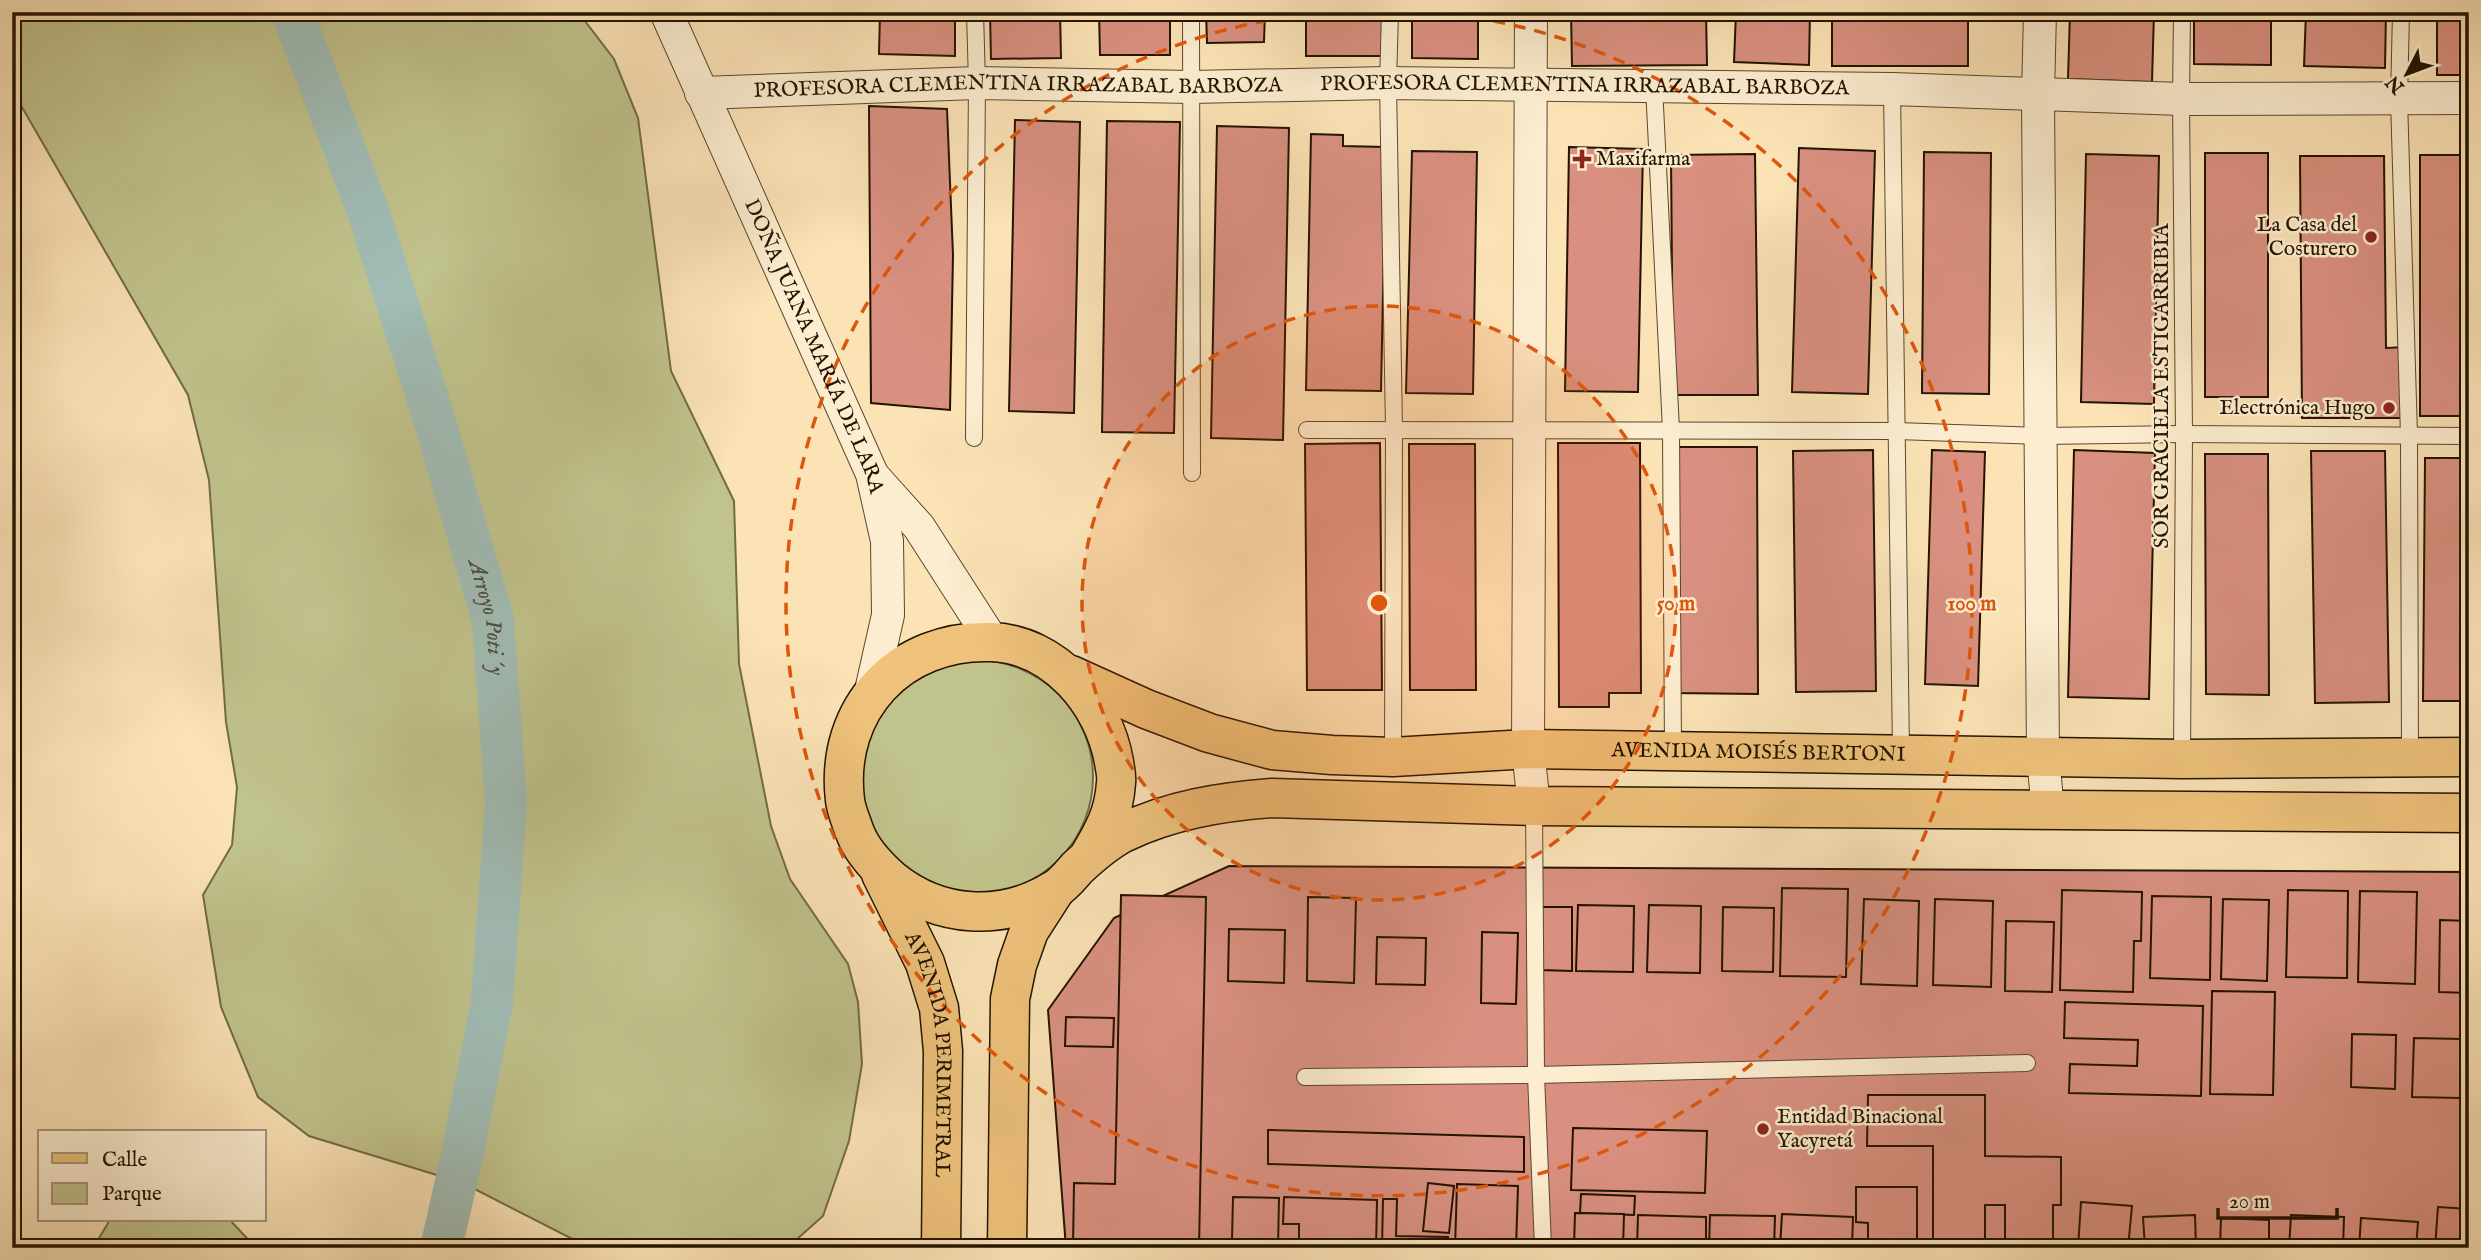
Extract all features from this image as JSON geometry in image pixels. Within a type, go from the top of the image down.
[{"type":"main road","name":"AVENIDA MOISÉS BERTONI","points":[[2469,757],[2182,759],[1528,749],[1393,757],[1332,755],[1259,746],[1209,733],[1146,709],[1064,672],[1043,657],[1018,647],[993,642],[946,645],[904,663],[870,695],[852,728],[843,764],[845,803],[857,838],[879,869],[909,894],[945,909],[983,913],[1021,906],[1056,889],[1090,856],[1121,834],[1151,821],[1230,801],[1272,798],[1534,806],[2469,813]]},
{"type":"main road","name":"AVENIDA MOISÉS BERTONI","points":[[1064,672],[1094,706],[1110,739],[1117,780],[1110,819],[1090,856]]},
{"type":"main road","name":"AVENIDA PERIMETRAL","points":[[879,869],[925,963],[939,1008],[943,1051],[941,1248]]},
{"type":"main road","points":[[1007,1248],[1010,999],[1017,965],[1029,931],[1056,889]]},
{"type":"street","name":"DOÑA JUANA MARÍA DE LARA","points":[[666,12],[872,474],[887,541],[888,615],[870,695]]},
{"type":"street","points":[[1531,12],[1528,749],[1534,806]]},
{"type":"street","points":[[2040,12],[2038,95],[2043,757],[2048,811]]},
{"type":"street","name":"PROFESORA CLEMENTINA IRRAZABAL BARBOZA","points":[[701,93],[977,83],[1192,87],[1388,83],[1892,89],[2181,99],[2469,98]]},
{"type":"street","points":[[872,474],[919,527],[993,642]]},
{"type":"lane","points":[[974,438],[977,83],[975,12]]},
{"type":"lane","points":[[1191,12],[1192,473]]},
{"type":"lane","points":[[1390,12],[1388,83],[1394,429],[1393,757]]},
{"type":"lane","name":"SOR GRACIELA ESTIGARRIBIA","points":[[2182,12],[2182,759]]},
{"type":"lane","points":[[2401,12],[2399,99],[2409,436],[2410,759]]},
{"type":"lane","points":[[1654,86],[1671,430],[1673,751]]},
{"type":"lane","points":[[1892,89],[1901,753]]},
{"type":"lane","points":[[1307,430],[1897,431],[2042,436],[2469,436]]},
{"type":"lane","points":[[1534,806],[1536,1075],[1543,1248]]},
{"type":"lane","points":[[1306,1077],[1536,1075],[2027,1063]]},
{"type":"green space","points":[[17,12],[578,12],[614,59],[638,118],[671,371],[734,501],[739,664],[771,826],[790,879],[848,964],[858,1002],[862,1064],[849,1141],[823,1216],[787,1248],[590,1248],[463,1183],[309,1136],[258,1097],[221,1007],[203,895],[232,845],[237,787],[226,722],[209,480],[188,395],[19,102]]},
{"type":"green space","points":[[976,660],[999,662],[1021,669],[1059,694],[1084,732],[1091,754],[1091,800],[1084,822],[1059,860],[1021,885],[999,892],[976,894],[953,892],[931,885],[893,860],[868,822],[861,800],[859,777],[861,754],[868,732],[893,694],[931,669],[953,662]]},
{"type":"green space","points":[[109,1222],[232,1222],[256,1248],[93,1248]]},
{"type":"building","points":[[880,12],[955,12],[955,56],[879,54]]},
{"type":"building","points":[[990,12],[1060,12],[1061,58],[991,59]]},
{"type":"building","points":[[1099,12],[1170,12],[1170,55],[1100,55]]},
{"type":"building","points":[[1206,12],[1265,12],[1264,42],[1207,43]]},
{"type":"building","points":[[1306,12],[1384,12],[1384,56],[1306,56]]},
{"type":"building","points":[[1412,12],[1478,12],[1478,59],[1412,58]]},
{"type":"building","points":[[1571,12],[1706,12],[1707,65],[1572,66]]},
{"type":"building","points":[[1736,12],[1810,12],[1809,65],[1734,62]]},
{"type":"building","points":[[1832,12],[1968,12],[1968,66],[1832,66]]},
{"type":"building","points":[[2070,12],[2154,12],[2152,82],[2068,79]]},
{"type":"building","points":[[2194,12],[2271,12],[2271,65],[2194,64]]},
{"type":"building","points":[[2306,12],[2386,12],[2385,68],[2304,66]]},
{"type":"building","points":[[2437,12],[2469,12],[2469,75],[2437,75]]},
{"type":"building","points":[[869,106],[947,109],[953,255],[950,410],[871,403]]},
{"type":"building","points":[[1015,120],[1080,122],[1074,413],[1009,411]]},
{"type":"building","points":[[1107,121],[1180,122],[1174,433],[1102,432]]},
{"type":"building","points":[[1217,126],[1289,128],[1283,440],[1211,438]]},
{"type":"building","points":[[1311,134],[1343,135],[1343,146],[1386,147],[1381,391],[1306,390]]},
{"type":"building","points":[[1569,147],[1643,149],[1638,392],[1565,391]]},
{"type":"building","points":[[1799,148],[1875,151],[1868,394],[1792,392]]},
{"type":"building","points":[[1412,151],[1477,152],[1473,394],[1406,393]]},
{"type":"building","points":[[1924,152],[1991,153],[1989,394],[1922,393]]},
{"type":"building","points":[[2205,153],[2268,153],[2268,397],[2205,397]]},
{"type":"building","points":[[1755,154],[1758,395],[1673,395],[1671,155]]},
{"type":"building","points":[[2086,154],[2159,156],[2154,404],[2081,402]]},
{"type":"building","points":[[2420,155],[2469,155],[2469,416],[2420,416]]},
{"type":"building","points":[[2300,156],[2384,156],[2386,348],[2406,347],[2407,418],[2302,418]]},
{"type":"building","points":[[1380,443],[1382,690],[1307,690],[1305,444]]},
{"type":"building","points":[[1558,443],[1640,443],[1641,693],[1609,693],[1609,707],[1559,707]]},
{"type":"building","points":[[1409,444],[1475,444],[1476,690],[1410,690]]},
{"type":"building","points":[[1673,447],[1757,447],[1758,694],[1673,693]]},
{"type":"building","points":[[1873,450],[1876,691],[1796,692],[1793,451]]},
{"type":"building","points":[[1932,450],[1985,452],[1978,686],[1925,684]]},
{"type":"building","points":[[2074,450],[2155,453],[2149,699],[2068,697]]},
{"type":"building","points":[[2311,451],[2385,451],[2389,702],[2315,703]]},
{"type":"building","points":[[2205,454],[2268,454],[2269,695],[2206,694]]},
{"type":"building","points":[[2425,458],[2469,458],[2469,701],[2423,701]]},
{"type":"building","name":"Entidad Binacional Yacyretá","points":[[1229,866],[2469,872],[2469,1248],[1066,1248],[1048,1010],[1114,918]]},
{"type":"building","points":[[1782,888],[1848,889],[1846,977],[1780,976]]},
{"type":"building","points":[[2062,890],[2142,892],[2141,941],[2134,941],[2133,992],[2060,990]]},
{"type":"building","points":[[2288,890],[2348,891],[2347,978],[2286,977]]},
{"type":"building","points":[[2360,891],[2417,892],[2415,984],[2358,982]]},
{"type":"building","points":[[1121,895],[1206,897],[1199,1248],[1073,1248],[1074,1183],[1115,1184]]},
{"type":"building","points":[[2152,896],[2211,897],[2210,980],[2150,978]]},
{"type":"building","points":[[1308,897],[1356,898],[1354,983],[1307,981]]},
{"type":"building","points":[[1864,899],[1919,901],[1917,986],[1861,984]]},
{"type":"building","points":[[1935,899],[1993,901],[1991,987],[1933,985]]},
{"type":"building","points":[[2223,899],[2269,900],[2267,981],[2221,979]]},
{"type":"building","points":[[1578,905],[1634,906],[1633,972],[1576,971]]},
{"type":"building","points":[[1649,905],[1701,906],[1700,973],[1647,972]]},
{"type":"building","points":[[1541,907],[1572,907],[1572,971],[1540,970]]},
{"type":"building","points":[[1723,907],[1774,908],[1773,972],[1722,971]]},
{"type":"building","points":[[2440,920],[2469,921],[2469,993],[2439,992]]},
{"type":"building","points":[[2006,921],[2054,922],[2052,992],[2005,991]]},
{"type":"building","points":[[1229,929],[1285,930],[1284,983],[1228,981]]},
{"type":"building","points":[[1482,932],[1518,933],[1516,1004],[1481,1003]]},
{"type":"building","points":[[1377,937],[1426,938],[1425,985],[1376,984]]},
{"type":"building","points":[[2212,991],[2275,992],[2273,1095],[2210,1094]]},
{"type":"building","points":[[2065,1002],[2203,1006],[2201,1096],[2069,1093],[2070,1064],[2137,1066],[2138,1040],[2064,1038]]},
{"type":"building","points":[[1066,1017],[1114,1018],[1113,1047],[1065,1046]]},
{"type":"building","points":[[2352,1034],[2396,1035],[2395,1089],[2351,1087]]},
{"type":"building","points":[[2414,1038],[2462,1039],[2461,1098],[2412,1097]]},
{"type":"building","points":[[1868,1095],[1985,1095],[1985,1156],[2061,1157],[2061,1205],[2053,1205],[2053,1248],[2005,1248],[2005,1205],[1985,1205],[1985,1248],[1933,1248],[1933,1146],[1867,1146]]},
{"type":"building","points":[[1573,1128],[1707,1131],[1705,1193],[1571,1190]]},
{"type":"building","points":[[1268,1130],[1524,1137],[1524,1172],[1268,1164]]},
{"type":"building","points":[[1428,1183],[1454,1186],[1449,1233],[1423,1231]]},
{"type":"building","points":[[1457,1184],[1518,1186],[1516,1248],[1455,1248]]},
{"type":"building","points":[[1856,1187],[1917,1187],[1917,1248],[1868,1248],[1868,1223],[1856,1222]]},
{"type":"building","points":[[1581,1194],[1635,1196],[1634,1215],[1580,1213]]},
{"type":"building","points":[[1233,1197],[1279,1198],[1278,1248],[1208,1248],[1208,1239],[1232,1240]]},
{"type":"building","points":[[1284,1197],[1377,1200],[1376,1248],[1286,1248],[1299,1246],[1299,1224],[1283,1224]]},
{"type":"building","points":[[1383,1199],[1397,1199],[1396,1236],[1448,1237],[1448,1248],[1382,1248]]},
{"type":"building","points":[[2081,1202],[2132,1206],[2128,1248],[2078,1248]]},
{"type":"building","points":[[2438,1207],[2469,1209],[2469,1248],[2435,1248]]},
{"type":"building","points":[[1575,1213],[1624,1214],[1623,1248],[1574,1248]]},
{"type":"building","points":[[1782,1214],[1853,1217],[1852,1248],[1780,1248]]},
{"type":"building","points":[[1638,1215],[1706,1217],[1706,1248],[1637,1248]]},
{"type":"building","points":[[1710,1215],[1775,1216],[1774,1248],[1709,1248]]},
{"type":"building","points":[[2195,1215],[2196,1248],[2145,1248],[2143,1217]]},
{"type":"building","points":[[2291,1215],[2344,1217],[2343,1248],[2289,1248]]},
{"type":"building","points":[[2221,1218],[2269,1220],[2269,1248],[2220,1248]]},
{"type":"building","points":[[2361,1218],[2418,1222],[2416,1248],[2359,1248]]},
{"type":"waterway","name":"Arroyo Poti´y","points":[[292,12],[367,208],[432,412],[493,620],[506,803],[492,1002],[441,1248]]},
{"type":"place","name":"Maxifarma","points":[[1582,159]]},
{"type":"place","name":"La Casa del Costurero","points":[[2371,237]]},
{"type":"place","name":"Electrónica Hugo","points":[[2389,408]]},
{"type":"place","name":"Entidad Binacional Yacyretá","points":[[1763,1129]]}]
